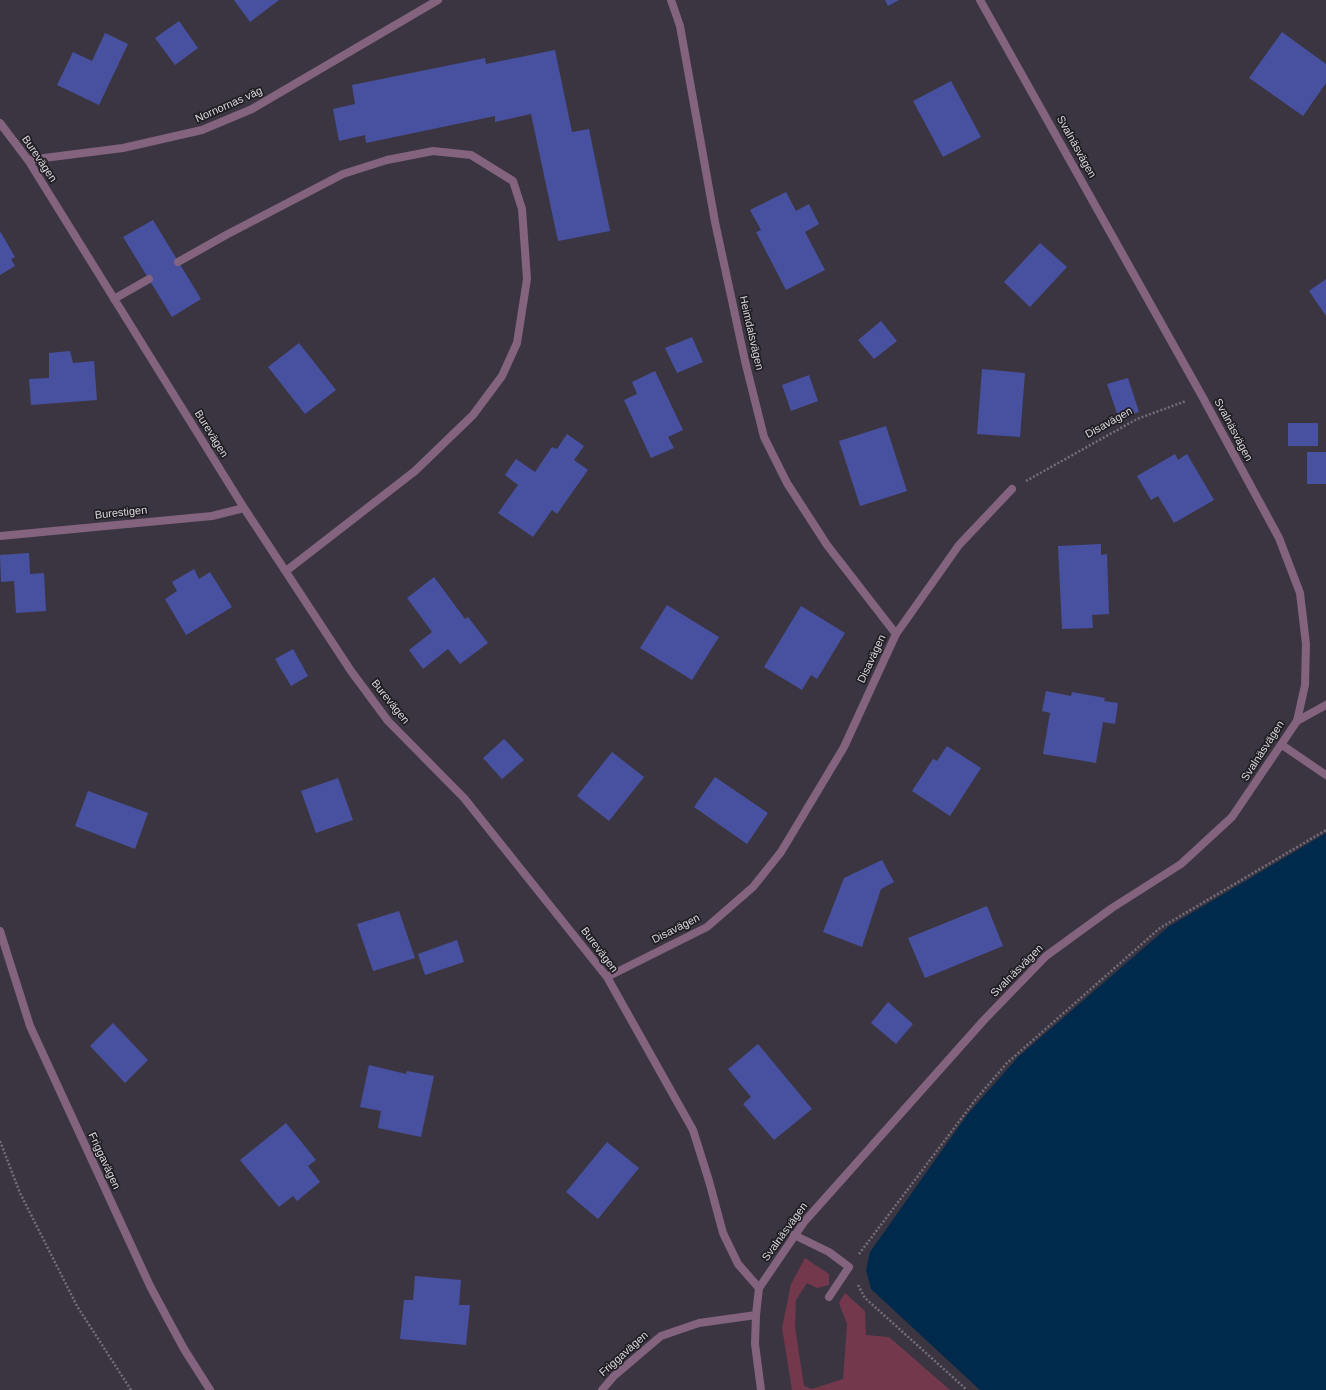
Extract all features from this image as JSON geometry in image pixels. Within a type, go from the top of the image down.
[{"type":"street","name":"Nornornas väg","points":[[28,160],[123,148],[202,130],[252,109],[438,0]]},
{"type":"street","name":"Heimdalsvägen","points":[[671,0],[680,26],[715,222],[764,437],[787,483],[827,545],[896,634]]},
{"type":"street","name":"Svalnäsvägen","points":[[761,1390],[755,1344],[756,1316],[760,1288],[804,1222],[979,1026],[1046,956],[1112,908],[1181,864],[1232,817],[1297,721],[1305,685],[1306,644],[1300,593],[1279,538],[1202,396],[980,0]]},
{"type":"street","name":"Burevägen","points":[[0,123],[28,160],[244,508],[352,671],[388,721],[464,798],[607,977],[693,1130],[710,1180],[723,1233],[738,1264],[760,1288]]},
{"type":"street","points":[[178,262],[226,234],[344,174],[387,160],[433,151],[471,155],[513,181],[522,209],[527,279],[517,344],[502,376],[472,415],[415,471],[286,571]]},
{"type":"street","points":[[114,299],[149,279]]},
{"type":"street","name":"Disavägen","points":[[607,977],[707,927],[753,887],[782,852],[840,753],[896,634],[959,545],[1012,489]]},
{"type":"street","name":"Burestigen","points":[[0,536],[212,516],[244,508]]},
{"type":"street","points":[[1297,721],[1326,705]]},
{"type":"street","points":[[1282,745],[1326,775]]},
{"type":"street","name":"Friggavägen","points":[[0,931],[30,1026],[150,1286],[184,1349],[210,1390]]},
{"type":"street","points":[[794,1235],[829,1252],[849,1267],[829,1297]]},
{"type":"street","name":"Friggavägen","points":[[602,1390],[614,1376],[661,1336],[699,1323],[756,1316]]},
{"type":"path","name":"Disavägen","points":[[1012,489],[1137,419],[1174,404],[1202,396]]},
{"type":"path","points":[[967,1390],[865,1298],[849,1267],[976,1099],[1007,1063],[1160,928],[1326,830]]},
{"type":"path","points":[[0,1141],[20,1194],[77,1306],[131,1390]]},
{"type":"shaded area","points":[[805,1258],[829,1274],[829,1285],[817,1288],[807,1283],[796,1300],[795,1327],[804,1386],[812,1389],[843,1379],[847,1324],[839,1303],[845,1293],[865,1311],[866,1335],[889,1337],[950,1390],[792,1390],[782,1328],[791,1284]]},
{"type":"water","points":[[1326,833],[1326,1390],[980,1390],[871,1289],[866,1270],[870,1252],[967,1115],[1018,1057],[1168,927]]},
{"type":"building","points":[[234,0],[279,0],[250,22]]},
{"type":"building","points":[[885,0],[899,0],[888,6]]},
{"type":"building","points":[[179,21],[198,48],[175,65],[155,38]]},
{"type":"building","points":[[1282,32],[1326,64],[1326,83],[1303,116],[1249,78]]},
{"type":"building","points":[[105,33],[128,44],[99,105],[57,85],[73,52],[92,61]]},
{"type":"building","points":[[555,50],[572,132],[589,129],[610,231],[558,241],[531,114],[495,122],[495,116],[366,143],[365,135],[339,141],[333,109],[355,104],[352,85],[485,58],[486,64]]},
{"type":"building","points":[[951,81],[981,137],[943,157],[913,101]]},
{"type":"building","points":[[786,192],[796,211],[809,204],[819,224],[805,232],[825,270],[786,290],[756,232],[761,230],[750,210]]},
{"type":"building","points":[[153,220],[201,299],[172,317],[123,237]]},
{"type":"building","points":[[0,231],[15,257],[11,259],[15,266],[0,275]]},
{"type":"building","points":[[1040,243],[1067,267],[1030,307],[1004,282]]},
{"type":"building","points":[[1326,279],[1326,316],[1309,291]]},
{"type":"building","points":[[881,321],[897,341],[874,359],[858,340]]},
{"type":"building","points":[[692,337],[703,362],[677,373],[665,348]]},
{"type":"building","points":[[299,343],[336,390],[305,414],[268,367]]},
{"type":"building","points":[[70,351],[73,363],[94,361],[97,400],[31,405],[29,379],[49,378],[49,353]]},
{"type":"building","points":[[982,369],[1025,373],[1020,437],[977,434]]},
{"type":"building","points":[[655,371],[683,430],[668,437],[674,448],[651,458],[624,400],[637,394],[632,382]]},
{"type":"building","points":[[809,375],[818,401],[791,411],[782,385]]},
{"type":"building","points":[[1128,378],[1139,412],[1119,419],[1107,384]]},
{"type":"building","points":[[1288,423],[1318,423],[1318,446],[1288,446]]},
{"type":"building","points":[[886,426],[907,491],[860,506],[839,441]]},
{"type":"building","points":[[567,434],[584,446],[574,460],[588,470],[557,514],[552,510],[533,537],[498,513],[518,485],[505,475],[516,459],[535,472],[552,447],[557,449]]},
{"type":"building","points":[[1307,452],[1326,452],[1326,484],[1307,484]]},
{"type":"building","points":[[1175,454],[1178,460],[1187,454],[1214,500],[1174,523],[1158,496],[1151,500],[1137,476]]},
{"type":"building","points":[[1101,544],[1101,555],[1107,554],[1109,614],[1092,615],[1093,628],[1062,629],[1058,546]]},
{"type":"building","points":[[29,553],[30,574],[44,573],[46,611],[16,613],[14,581],[1,582],[0,555]]},
{"type":"building","points":[[194,569],[199,579],[210,572],[232,607],[186,635],[165,599],[177,591],[172,582]]},
{"type":"building","points":[[434,577],[465,619],[468,617],[488,643],[460,664],[448,649],[423,669],[409,650],[432,632],[407,598]]},
{"type":"building","points":[[667,605],[719,637],[692,680],[640,648]]},
{"type":"building","points":[[801,606],[845,633],[817,679],[811,675],[802,690],[764,667]]},
{"type":"building","points":[[293,649],[308,676],[291,686],[275,659]]},
{"type":"building","points":[[1046,691],[1071,696],[1072,692],[1105,698],[1104,701],[1118,703],[1115,724],[1103,722],[1096,763],[1043,754],[1050,713],[1042,711]]},
{"type":"building","points":[[504,739],[524,760],[502,779],[483,758]]},
{"type":"building","points":[[947,746],[981,768],[950,816],[912,791],[933,759],[937,761]]},
{"type":"building","points":[[612,752],[644,777],[609,821],[577,796]]},
{"type":"building","points":[[715,777],[768,813],[747,844],[694,807]]},
{"type":"building","points":[[338,778],[353,820],[316,833],[301,791]]},
{"type":"building","points":[[88,791],[148,813],[135,849],[75,826]]},
{"type":"building","points":[[882,860],[894,882],[881,889],[862,947],[823,932],[844,878]]},
{"type":"building","points":[[987,906],[1003,946],[925,978],[908,938]]},
{"type":"building","points":[[399,911],[415,958],[373,971],[357,924]]},
{"type":"building","points":[[457,940],[464,962],[425,975],[418,954]]},
{"type":"building","points":[[888,1002],[913,1024],[896,1044],[871,1023]]},
{"type":"building","points":[[113,1023],[148,1060],[125,1083],[90,1046]]},
{"type":"building","points":[[758,1044],[812,1109],[774,1140],[743,1104],[751,1097],[728,1069]]},
{"type":"building","points":[[369,1065],[406,1074],[407,1071],[434,1076],[421,1137],[378,1128],[381,1111],[360,1107]]},
{"type":"building","points":[[286,1123],[316,1160],[308,1166],[320,1182],[297,1201],[293,1196],[279,1207],[240,1160]]},
{"type":"building","points":[[607,1142],[639,1168],[598,1219],[566,1192]]},
{"type":"building","points":[[415,1276],[461,1280],[459,1305],[470,1305],[466,1345],[400,1339],[404,1300],[413,1300]]}]
